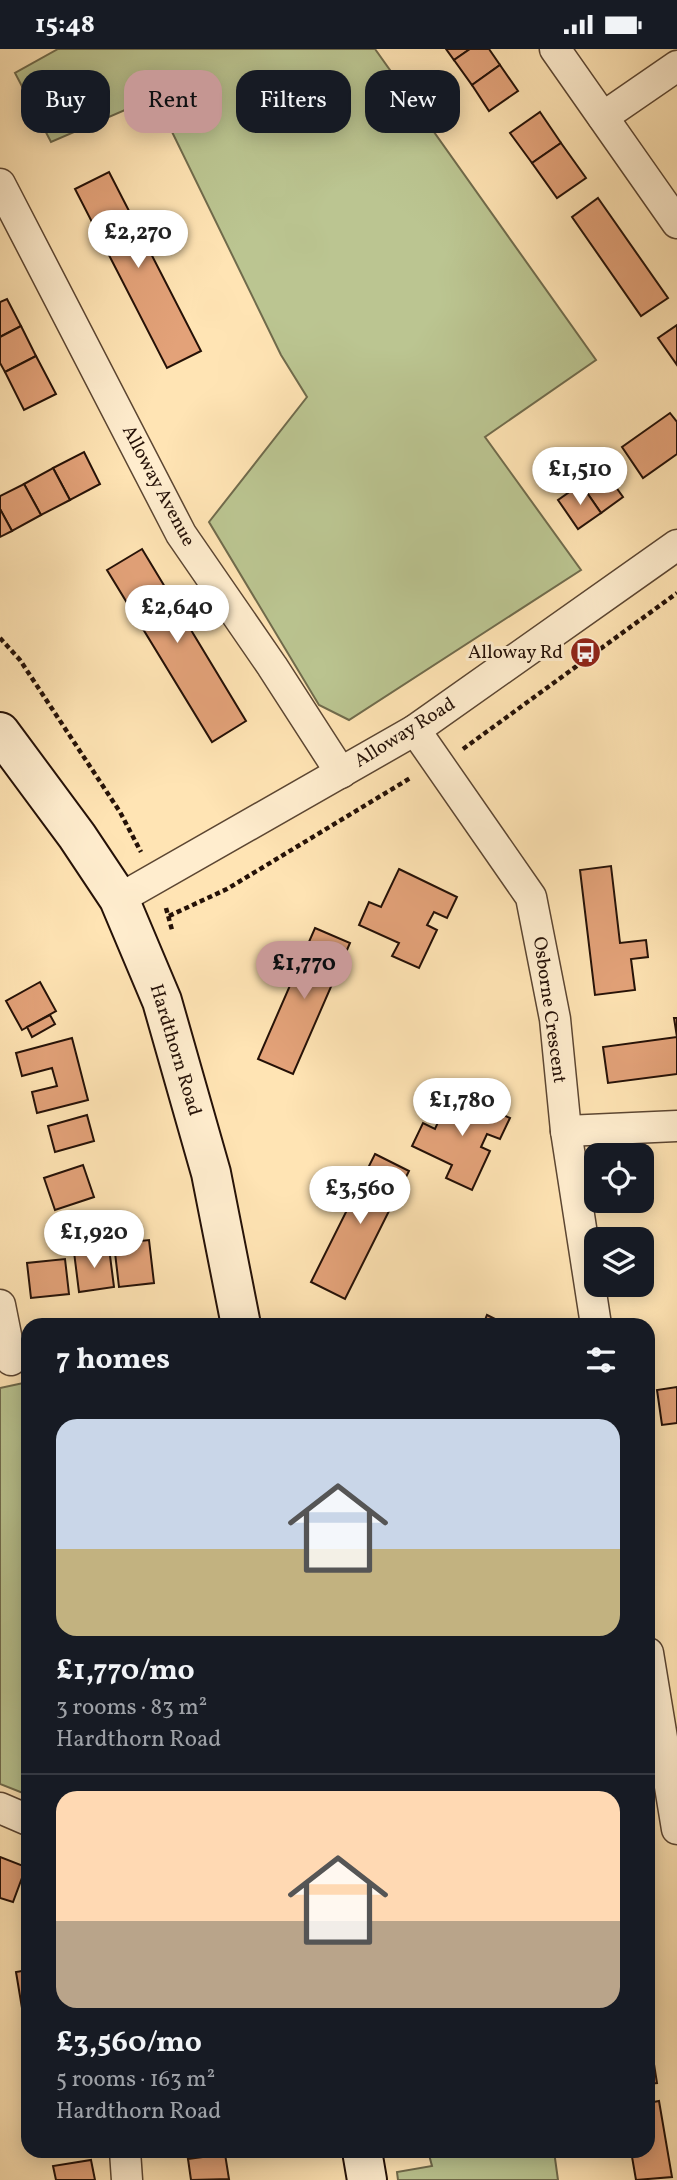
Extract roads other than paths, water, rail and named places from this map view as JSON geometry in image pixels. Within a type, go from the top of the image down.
[{"type":"street","points":[[555,49],[677,223]]},
{"type":"street","points":[[603,117],[677,66]]},
{"type":"street","name":"Alloway Avenue","points":[[0,184],[181,534],[272,666],[341,773]]},
{"type":"street","name":"Alloway Road","points":[[119,899],[415,730],[677,545]]},
{"type":"street","name":"Osborne Crescent","points":[[415,730],[531,897],[555,1019],[566,1131],[595,1318]]},
{"type":"street","name":"Hardthorn Road","points":[[0,732],[78,836],[119,899],[162,1001],[211,1173],[240,1318]]},
{"type":"street","points":[[566,1131],[677,1126]]},
{"type":"street","points":[[0,1305],[13,1361]]},
{"type":"street","points":[[655,1695],[677,1829]]},
{"type":"street","points":[[0,1808],[21,1817]]},
{"type":"street","points":[[125,2158],[127,2180]]},
{"type":"street","points":[[363,2158],[367,2180]]},
{"type":"place","name":"Alloway Rd","points":[[586,653]]}]
